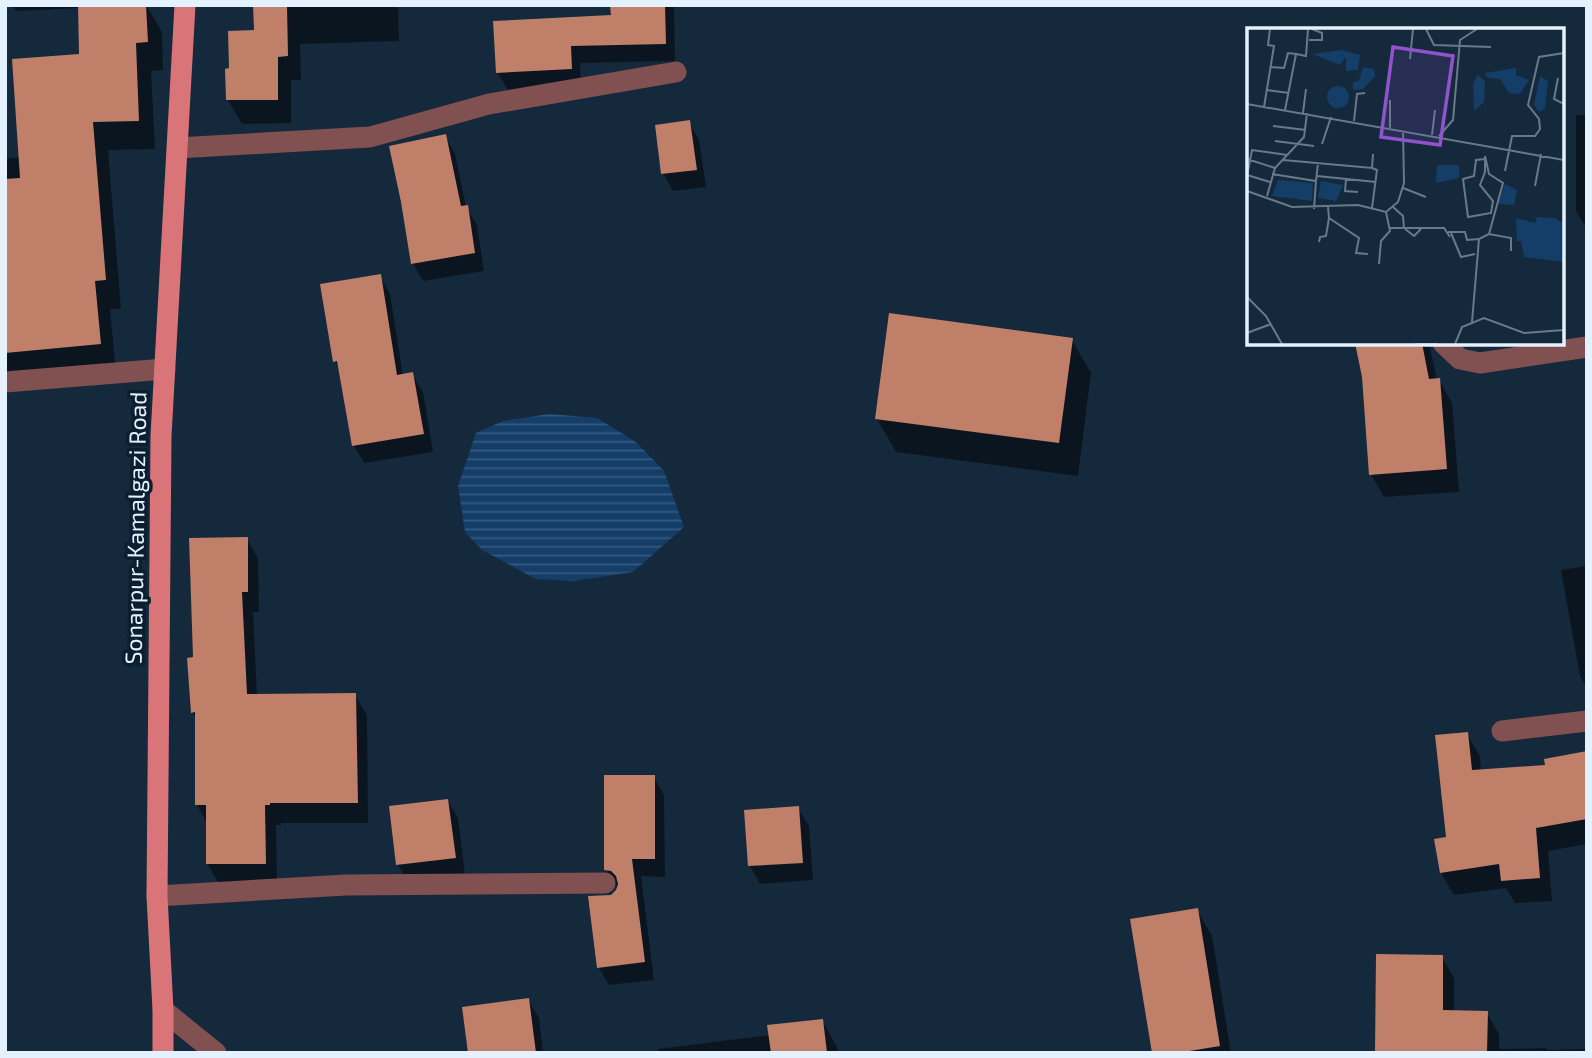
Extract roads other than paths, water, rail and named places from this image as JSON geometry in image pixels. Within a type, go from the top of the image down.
[{"type":"main road","name":"Sonarpur-Kamalgazi Road","points":[[163,1053],[157,896],[161,460],[185,5]]},
{"type":"street","points":[[177,148],[370,137],[489,104],[676,72]]},
{"type":"street","points":[[1445,345],[1460,359],[1480,363],[1587,346]]},
{"type":"street","points":[[5,382],[165,369]]},
{"type":"street","points":[[1502,731],[1587,721]]},
{"type":"street","points":[[157,896],[346,885],[604,883]]},
{"type":"street","points":[[163,1010],[216,1053]]},
{"type":"water","points":[[549,414],[597,418],[636,442],[664,471],[684,527],[633,572],[574,581],[536,579],[482,550],[465,532],[458,486],[476,433],[503,421]]}]
